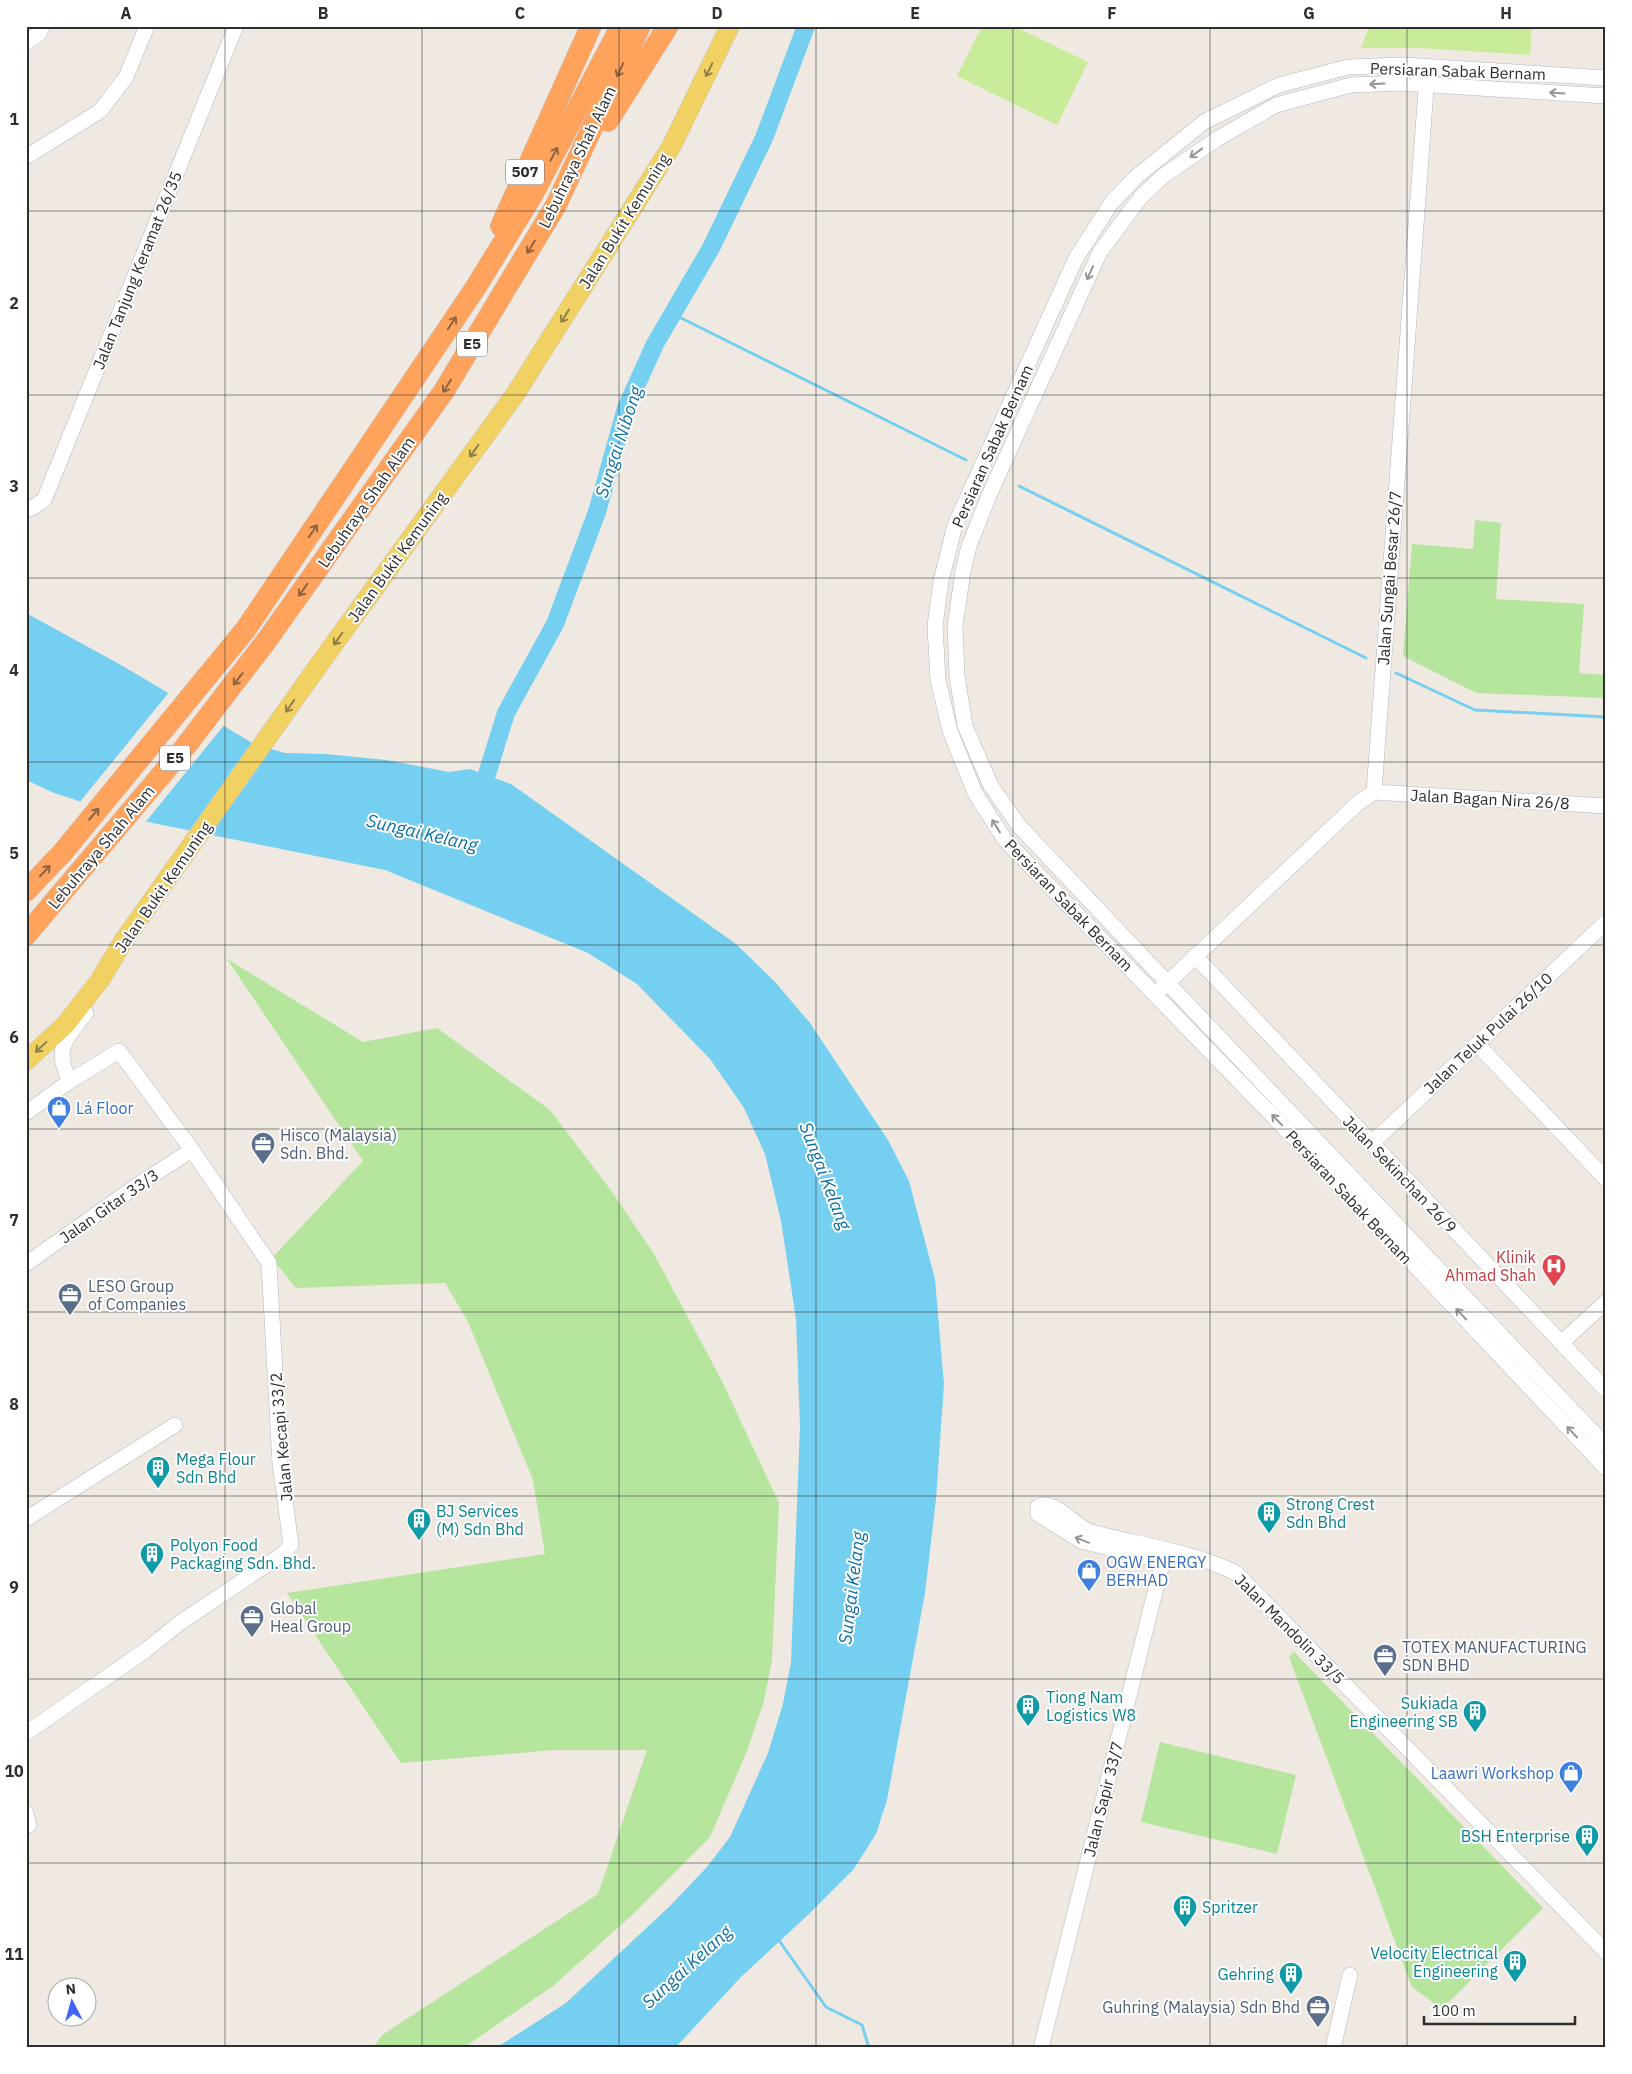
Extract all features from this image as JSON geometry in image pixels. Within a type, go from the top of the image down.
[{"type":"highway","name":"507","points":[[476,286],[514,195],[592,26]]},
{"type":"highway","name":"Lebuhraya Shah Alam","points":[[26,891],[63,852],[246,629],[476,286],[533,194],[621,26]]},
{"type":"highway","name":"Lebuhraya Shah Alam","points":[[26,935],[80,874],[185,747],[267,640],[444,392],[556,205],[640,26]]},
{"type":"highway","name":"507","points":[[556,205],[668,26]]},
{"type":"main road","name":"Jalan Bukit Kemuning","points":[[26,1061],[66,1024],[100,980],[124,940],[318,666],[516,393],[671,147],[730,26]]},
{"type":"street","points":[[26,42],[39,34],[42,26]]},
{"type":"street","points":[[26,157],[100,111],[126,77],[147,26]]},
{"type":"street","name":"Jalan Tanjung Keramat 26/35","points":[[29,508],[44,500],[236,26]]},
{"type":"street","name":"Persiaran Sabak Bernam","points":[[1606,78],[1404,65],[1348,67],[1279,85],[1204,122],[1136,177],[1112,202],[1076,258],[955,525],[941,581],[936,626],[938,680],[950,731],[976,793],[1005,840],[1155,994],[1606,1468]]},
{"type":"street","name":"Jalan Sungai Besar 26/7","points":[[1374,792],[1428,67]]},
{"type":"street","name":"Persiaran Sabak Bernam","points":[[1606,96],[1400,82],[1351,85],[1276,105],[1217,139],[1163,176],[1141,197],[1100,252],[990,493],[969,546],[963,571],[955,626],[957,676],[965,726],[991,786],[1020,827],[1606,1446]]},
{"type":"street","points":[[1204,122],[1217,139]]},
{"type":"street","points":[[1155,994],[1358,803],[1374,792]]},
{"type":"street","name":"Jalan Bagan Nira 26/8","points":[[1374,792],[1606,806]]},
{"type":"street","name":"Jalan Teluk Pulai 26/10","points":[[1371,1144],[1606,922]]},
{"type":"street","name":"Jalan Sekinchan 26/9","points":[[1195,956],[1606,1390]]},
{"type":"street","points":[[26,1113],[70,1081],[62,1066],[61,1052],[77,1025],[94,1003],[100,980]]},
{"type":"street","points":[[1477,1044],[1606,1179]]},
{"type":"street","name":"Jalan Kecapi 33/2","points":[[26,1733],[146,1650],[181,1622],[283,1554],[291,1545],[280,1463],[269,1263],[192,1150],[119,1051],[70,1081]]},
{"type":"street","name":"Jalan Gitar 33/3","points":[[26,1264],[139,1184],[192,1150]]},
{"type":"street","points":[[1561,1343],[1606,1302]]},
{"type":"street","points":[[26,1519],[176,1425]]},
{"type":"street","points":[[1048,1505],[1055,1508],[1088,1531],[1164,1556],[1080,1541],[1038,1514],[1038,1506],[1048,1505]]},
{"type":"street","name":"Jalan Mandolin 33/5","points":[[1164,1556],[1212,1561],[1236,1573],[1606,1952]]},
{"type":"street","name":"Jalan Sapir 33/7","points":[[1041,2048],[1164,1556]]},
{"type":"street","points":[[1333,2048],[1350,1975]]},
{"type":"green space","points":[[982,26],[1014,26],[1088,62],[1057,125],[957,76]]},
{"type":"green space","points":[[1369,26],[1532,26],[1530,55],[1419,48],[1361,48]]},
{"type":"green space","points":[[1475,520],[1501,523],[1496,599],[1584,604],[1579,673],[1606,675],[1606,698],[1476,693],[1403,656],[1412,544],[1473,549]]},
{"type":"green space","points":[[227,959],[363,1042],[437,1028],[550,1110],[610,1189],[654,1254],[722,1381],[779,1503],[772,1660],[764,1701],[747,1751],[710,1837],[631,1916],[553,1986],[463,2048],[373,2048],[382,2035],[598,1894],[647,1750],[554,1750],[401,1763],[287,1593],[545,1554],[533,1480],[468,1322],[445,1283],[296,1288],[272,1258],[363,1161]]},
{"type":"green space","points":[[1294,1652],[1543,1908],[1442,2009],[1412,1987],[1289,1657]]},
{"type":"green space","points":[[1160,1742],[1296,1775],[1277,1854],[1141,1822]]},
{"type":"water","name":"Sungai Kelang","points":[[26,613],[121,665],[254,744],[285,753],[326,754],[386,760],[449,772],[470,769],[511,784],[736,944],[776,983],[810,1023],[888,1140],[909,1181],[935,1279],[944,1384],[936,1499],[925,1593],[887,1800],[876,1834],[853,1870],[741,1977],[675,2048],[496,2048],[566,2003],[670,1906],[707,1867],[730,1837],[768,1753],[783,1704],[791,1662],[800,1426],[796,1319],[781,1221],[765,1154],[744,1108],[710,1059],[637,984],[588,953],[385,870],[138,820],[54,793],[26,780]]},
{"type":"pier","points":[[170,691],[225,724],[144,824],[79,803]]},
{"type":"waterway","name":"Sungai Nibong","points":[[478,796],[506,713],[555,624],[597,512],[626,408],[655,344],[711,248],[764,138],[806,26]]},
{"type":"waterway","points":[[673,314],[966,460]]},
{"type":"waterway","points":[[1019,486],[1366,658]]},
{"type":"waterway","points":[[1396,673],[1475,710],[1606,717]]},
{"type":"waterway","points":[[778,1939],[826,2007],[862,2025],[869,2048]]},
{"type":"place","name":"Lá Floor","points":[[59,1129]]},
{"type":"place","name":"Hisco (Malaysia) Sdn. Bhd.","points":[[263,1165]]},
{"type":"place","name":"Klinik Ahmad Shah","points":[[1554,1287]]},
{"type":"place","name":"LESO Group of Companies","points":[[70,1316]]},
{"type":"place","name":"Mega Flour Sdn Bhd","points":[[158,1489]]},
{"type":"place","name":"Strong Crest Sdn Bhd","points":[[1269,1534]]},
{"type":"place","name":"BJ Services (M) Sdn Bhd","points":[[419,1541]]},
{"type":"place","name":"Polyon Food Packaging Sdn. Bhd.","points":[[152,1575]]},
{"type":"place","name":"OGW ENERGY BERHAD","points":[[1089,1592]]},
{"type":"place","name":"Global Heal Group","points":[[252,1638]]},
{"type":"place","name":"TOTEX MANUFACTURING SDN BHD","points":[[1385,1677]]},
{"type":"place","name":"Tiong Nam Logistics W8","points":[[1028,1727]]},
{"type":"place","name":"Sukiada Engineering SB","points":[[1475,1733]]},
{"type":"place","name":"Laawri Workshop","points":[[1571,1794]]},
{"type":"place","name":"BSH Enterprise","points":[[1587,1857]]},
{"type":"place","name":"Spritzer","points":[[1185,1928]]},
{"type":"place","name":"Velocity Electrical Engineering","points":[[1515,1983]]},
{"type":"place","name":"Gehring","points":[[1291,1995]]},
{"type":"place","name":"Guhring (Malaysia) Sdn Bhd","points":[[1318,2028]]}]
